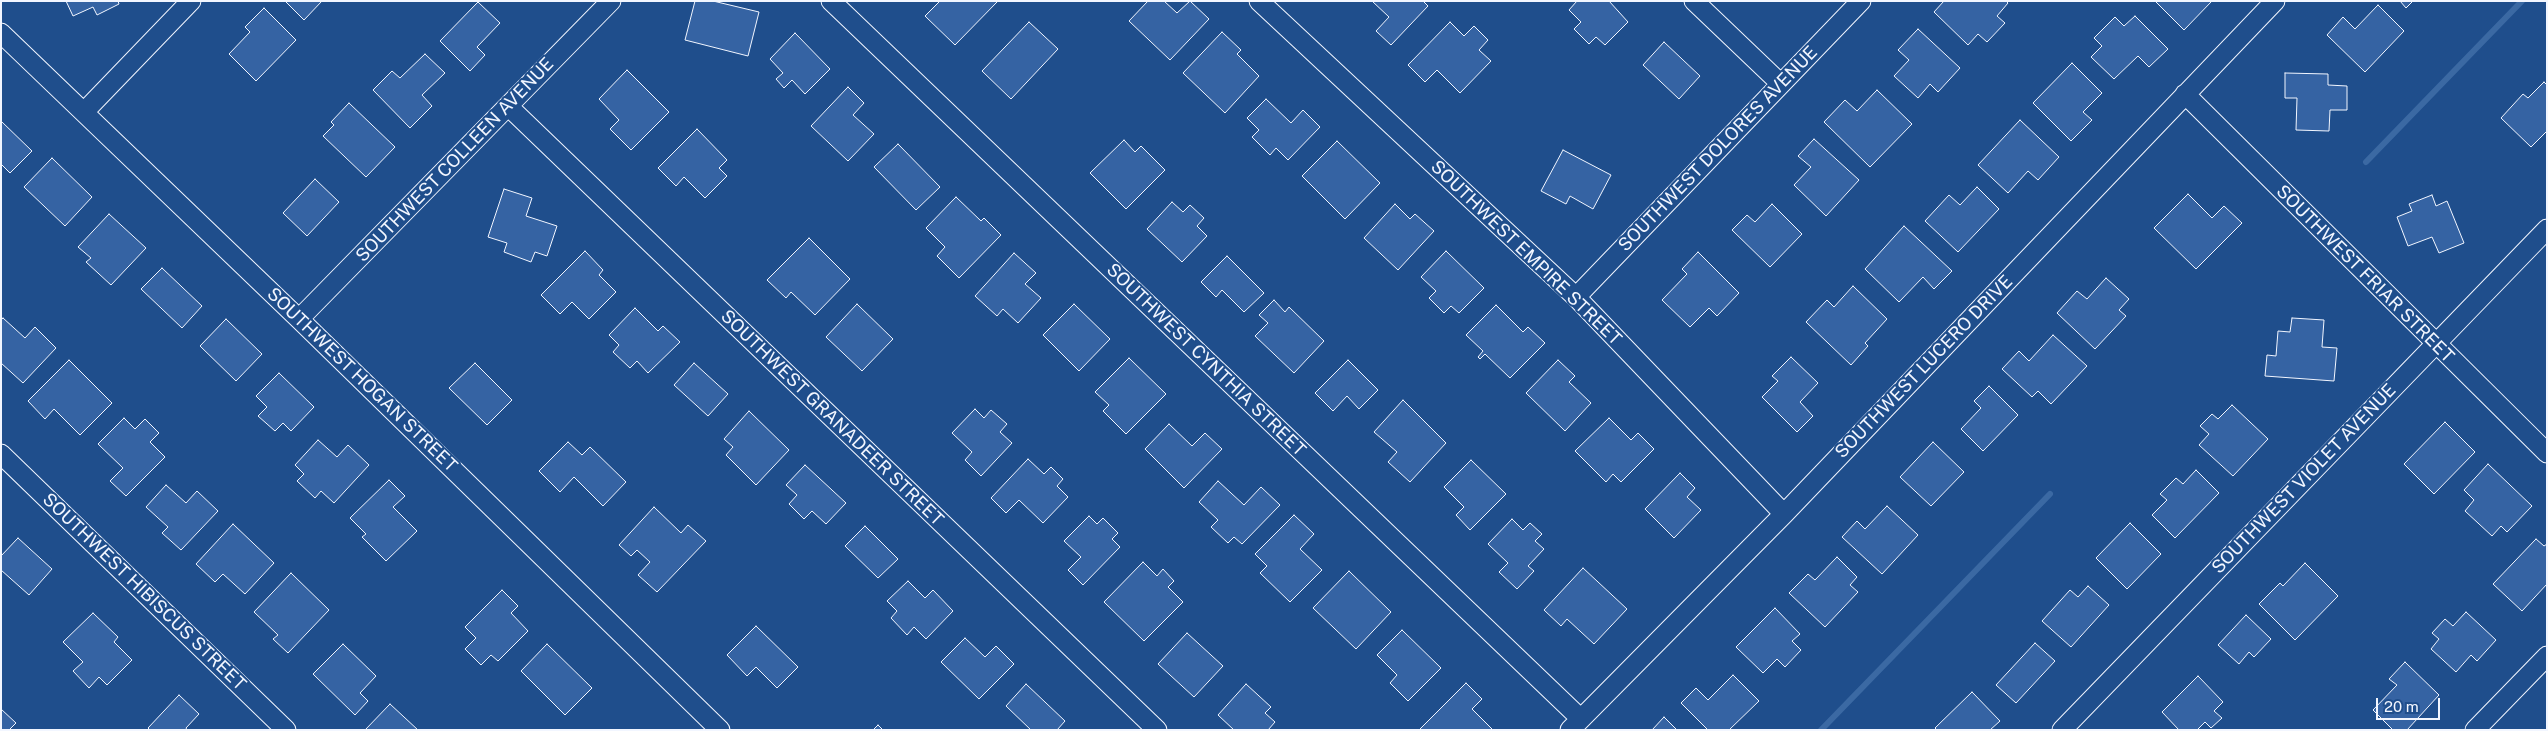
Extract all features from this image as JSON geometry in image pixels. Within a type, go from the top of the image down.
[{"type":"street","points":[[84,112],[192,1]]},
{"type":"street","name":"SOUTHWEST COLLEEN AVENUE","points":[[299,319],[611,1]]},
{"type":"street","name":"SOUTHWEST CYNTHIA STREET","points":[[832,1],[1575,724]]},
{"type":"street","name":"SOUTHWEST EMPIRE STREET","points":[[1259,1],[1576,298],[1784,514]]},
{"type":"street","points":[[1694,1],[1781,84]]},
{"type":"street","name":"SOUTHWEST DOLORES AVENUE","points":[[1576,298],[1861,1]]},
{"type":"street","name":"SOUTHWEST LUCERO DRIVE","points":[[1575,724],[1784,514],[2275,1]]},
{"type":"street","name":"SOUTHWEST HOGAN STREET","points":[[1,33],[299,319],[720,730]]},
{"type":"street","name":"SOUTHWEST FRIAR STREET","points":[[2185,94],[2547,453]]},
{"type":"street","name":"SOUTHWEST GRANADEER STREET","points":[[508,106],[1156,730]]},
{"type":"street","name":"SOUTHWEST VIOLET AVENUE","points":[[2062,730],[2547,229]]},
{"type":"street","name":"SOUTHWEST HIBISCUS STREET","points":[[1,454],[286,730]]},
{"type":"street","points":[[2476,730],[2547,656]]},
{"type":"building","points":[[66,1],[118,1],[119,4],[97,15],[93,7],[73,16]]},
{"type":"building","points":[[285,1],[322,1],[304,20]]},
{"type":"building","points":[[695,1],[713,1],[759,12],[748,56],[685,40]]},
{"type":"building","points":[[940,1],[998,1],[955,45],[925,16]]},
{"type":"building","points":[[1148,1],[1164,1],[1177,13],[1190,1],[1209,19],[1170,60],[1129,21]]},
{"type":"building","points":[[1372,1],[1423,1],[1428,6],[1391,45],[1376,31],[1389,17]]},
{"type":"building","points":[[1577,1],[1609,1],[1628,22],[1605,45],[1596,37],[1589,44],[1574,29],[1581,22],[1569,10]]},
{"type":"building","points":[[1944,1],[2006,1],[2008,3],[1997,16],[2005,23],[1987,42],[1978,34],[1968,45],[1934,12]]},
{"type":"building","points":[[2155,1],[2212,1],[2184,30]]},
{"type":"building","points":[[2400,1],[2413,1],[2406,8]]},
{"type":"building","points":[[478,2],[500,23],[477,47],[485,55],[470,71],[440,41]]},
{"type":"building","points":[[2378,5],[2404,31],[2365,72],[2327,35],[2343,17],[2355,29]]},
{"type":"building","points":[[264,8],[296,40],[256,81],[229,54],[250,32],[245,27]]},
{"type":"building","points":[[2135,16],[2168,49],[2149,67],[2138,56],[2114,79],[2091,57],[2102,46],[2094,38],[2115,17],[2124,26]]},
{"type":"building","points":[[1029,22],[1058,49],[1011,99],[982,71]]},
{"type":"building","points":[[1450,22],[1464,36],[1474,26],[1488,40],[1479,50],[1491,61],[1460,93],[1437,70],[1425,82],[1408,65]]},
{"type":"building","points":[[1918,29],[1960,68],[1938,92],[1930,84],[1918,98],[1894,76],[1909,60],[1898,50]]},
{"type":"building","points":[[1222,32],[1241,50],[1237,54],[1259,76],[1225,113],[1183,73]]},
{"type":"building","points":[[795,33],[830,69],[805,94],[792,80],[784,88],[776,79],[783,73],[770,59]]},
{"type":"building","points":[[1664,42],[1700,76],[1679,99],[1643,65]]},
{"type":"building","points":[[425,54],[445,73],[422,95],[432,106],[410,128],[373,90],[392,71],[400,78]]},
{"type":"building","points":[[2072,63],[2102,93],[2083,112],[2092,120],[2071,141],[2033,103]]},
{"type":"building","points":[[627,70],[669,112],[631,150],[610,129],[619,120],[599,99]]},
{"type":"building","points":[[2285,73],[2328,74],[2328,85],[2347,86],[2347,110],[2330,110],[2329,131],[2296,130],[2297,98],[2285,98]]},
{"type":"building","points":[[2544,82],[2547,85],[2547,131],[2531,147],[2501,118],[2523,94],[2528,98]]},
{"type":"building","points":[[848,87],[864,103],[853,115],[874,134],[848,161],[811,126]]},
{"type":"building","points":[[1877,90],[1912,124],[1870,167],[1824,122],[1845,100],[1857,111]]},
{"type":"building","points":[[1266,99],[1291,123],[1303,110],[1320,127],[1288,160],[1276,148],[1270,155],[1252,137],[1259,130],[1247,118]]},
{"type":"building","points":[[349,103],[395,147],[366,177],[323,136],[334,125],[331,122]]},
{"type":"building","points":[[2020,120],[2059,157],[2038,180],[2028,171],[2008,193],[1978,165]]},
{"type":"building","points":[[1,121],[32,151],[10,173],[1,164]]},
{"type":"building","points":[[697,129],[727,160],[719,168],[727,176],[705,198],[684,177],[676,186],[658,168]]},
{"type":"building","points":[[1814,139],[1859,180],[1826,216],[1794,185],[1811,167],[1798,156]]},
{"type":"building","points":[[1124,140],[1135,152],[1141,146],[1165,170],[1126,209],[1090,173]]},
{"type":"building","points":[[1337,141],[1380,183],[1345,219],[1302,176]]},
{"type":"building","points":[[898,144],[940,187],[916,210],[874,167]]},
{"type":"building","points":[[1563,150],[1611,175],[1593,209],[1570,196],[1566,204],[1541,191]]},
{"type":"building","points":[[52,158],[92,197],[65,226],[24,187]]},
{"type":"building","points":[[315,179],[339,202],[307,236],[283,213]]},
{"type":"building","points":[[1977,187],[1999,209],[1958,252],[1925,221],[1949,195],[1960,205]]},
{"type":"building","points":[[504,189],[532,198],[526,216],[557,226],[547,256],[535,252],[531,262],[504,252],[507,243],[488,237]]},
{"type":"building","points":[[2188,194],[2212,218],[2224,206],[2242,223],[2196,269],[2154,228]]},
{"type":"building","points":[[2432,195],[2436,206],[2447,201],[2464,243],[2439,253],[2432,237],[2408,246],[2397,217],[2412,211],[2409,204]]},
{"type":"building","points":[[956,197],[981,221],[984,218],[1001,235],[959,278],[937,256],[945,247],[926,228]]},
{"type":"building","points":[[1172,202],[1183,212],[1190,205],[1204,218],[1197,226],[1207,236],[1182,262],[1147,229]]},
{"type":"building","points":[[1395,204],[1410,219],[1415,214],[1434,231],[1398,270],[1364,238]]},
{"type":"building","points":[[1772,204],[1802,234],[1770,267],[1732,230],[1747,215],[1755,222]]},
{"type":"building","points":[[109,214],[146,248],[111,285],[86,262],[91,258],[78,247]]},
{"type":"building","points":[[1904,226],[1952,271],[1934,289],[1923,277],[1899,302],[1865,269]]},
{"type":"building","points":[[809,238],[850,279],[815,315],[791,292],[786,298],[767,280]]},
{"type":"building","points":[[585,251],[603,270],[599,275],[616,292],[589,319],[572,302],[560,314],[541,295]]},
{"type":"building","points":[[1446,251],[1484,288],[1459,313],[1451,306],[1444,313],[1429,298],[1436,291],[1421,277]]},
{"type":"building","points":[[1698,252],[1739,293],[1717,316],[1709,308],[1690,327],[1662,300],[1687,274],[1682,269]]},
{"type":"building","points":[[1014,253],[1036,273],[1025,284],[1041,298],[1018,323],[1003,309],[997,316],[975,296]]},
{"type":"building","points":[[1227,256],[1264,293],[1244,312],[1222,290],[1216,297],[1201,282]]},
{"type":"building","points":[[162,268],[202,306],[182,328],[141,289]]},
{"type":"building","points":[[2106,278],[2129,299],[2119,310],[2126,316],[2095,349],[2057,313],[2077,291],[2087,299]]},
{"type":"building","points":[[1853,286],[1887,319],[1865,343],[1868,346],[1851,365],[1806,322],[1827,300],[1834,307]]},
{"type":"building","points":[[1274,300],[1285,312],[1289,307],[1324,341],[1294,373],[1255,336],[1268,323],[1259,315]]},
{"type":"building","points":[[857,304],[893,339],[862,371],[826,337]]},
{"type":"building","points":[[1074,304],[1110,339],[1079,371],[1043,335]]},
{"type":"building","points":[[1496,305],[1523,332],[1528,327],[1545,343],[1510,378],[1485,354],[1480,359],[1478,357],[1483,351],[1466,335]]},
{"type":"building","points":[[635,308],[658,331],[663,326],[680,342],[648,373],[637,361],[630,368],[613,352],[619,345],[609,335]]},
{"type":"building","points":[[3,318],[25,338],[35,327],[56,348],[23,383],[1,363],[1,320]]},
{"type":"building","points":[[2292,318],[2324,320],[2322,347],[2337,348],[2334,381],[2265,376],[2267,355],[2276,356],[2278,331],[2290,332]]},
{"type":"building","points":[[226,319],[262,354],[236,381],[200,346]]},
{"type":"building","points":[[2053,335],[2087,366],[2051,404],[2038,391],[2032,397],[2002,369],[2019,351],[2029,361]]},
{"type":"building","points":[[1791,357],[1818,383],[1800,402],[1813,416],[1797,432],[1762,397],[1778,381],[1772,376]]},
{"type":"building","points":[[1129,358],[1166,394],[1126,434],[1103,411],[1109,405],[1095,392]]},
{"type":"building","points":[[69,360],[112,403],[80,435],[54,409],[45,419],[28,401]]},
{"type":"building","points":[[1348,360],[1378,390],[1359,409],[1347,396],[1333,411],[1315,393]]},
{"type":"building","points":[[1558,360],[1575,376],[1569,382],[1591,403],[1565,431],[1526,393]]},
{"type":"building","points":[[475,363],[512,400],[487,425],[449,388]]},
{"type":"building","points":[[694,363],[728,394],[708,416],[674,385]]},
{"type":"building","points":[[279,373],[314,407],[291,431],[283,423],[275,431],[258,416],[267,407],[256,396]]},
{"type":"building","points":[[1989,386],[2018,415],[1983,451],[1961,429],[1981,408],[1974,401]]},
{"type":"building","points":[[1403,400],[1446,443],[1410,482],[1388,462],[1397,452],[1374,432]]},
{"type":"building","points":[[2232,405],[2268,439],[2233,476],[2199,445],[2209,434],[2200,426],[2212,414],[2218,419]]},
{"type":"building","points":[[975,409],[984,418],[991,410],[1007,424],[1000,432],[1012,443],[981,476],[965,460],[972,452],[952,433]]},
{"type":"building","points":[[749,411],[789,450],[756,485],[726,455],[733,447],[724,439]]},
{"type":"building","points":[[124,418],[135,429],[145,419],[159,433],[150,442],[165,457],[126,496],[110,481],[123,468],[98,444]]},
{"type":"building","points":[[1609,418],[1631,440],[1638,433],[1654,449],[1621,482],[1613,474],[1606,482],[1575,451]]},
{"type":"building","points":[[2445,422],[2475,452],[2434,494],[2404,464]]},
{"type":"building","points":[[1169,424],[1192,446],[1205,433],[1222,449],[1184,488],[1145,449]]},
{"type":"building","points":[[318,440],[337,457],[348,445],[369,465],[334,503],[321,491],[315,498],[297,481],[304,474],[295,465]]},
{"type":"building","points":[[568,442],[582,455],[590,447],[626,482],[603,506],[574,477],[560,492],[539,471]]},
{"type":"building","points":[[1933,442],[1964,472],[1931,506],[1900,477]]},
{"type":"building","points":[[1028,459],[1044,474],[1051,467],[1063,479],[1057,486],[1068,497],[1043,523],[1019,500],[1006,513],[991,498]]},
{"type":"building","points":[[1471,460],[1506,494],[1470,530],[1456,515],[1464,507],[1444,487]]},
{"type":"building","points":[[2488,464],[2532,506],[2507,532],[2501,526],[2492,536],[2465,511],[2474,500],[2464,490]]},
{"type":"building","points":[[805,465],[846,503],[826,524],[812,511],[804,519],[789,504],[797,495],[786,485]]},
{"type":"building","points":[[2196,470],[2219,493],[2175,538],[2152,515],[2167,500],[2160,494],[2176,478],[2183,484]]},
{"type":"building","points":[[1680,473],[1695,488],[1687,497],[1701,510],[1674,538],[1645,509]]},
{"type":"building","points":[[389,480],[405,496],[393,507],[417,531],[386,561],[362,537],[366,534],[350,518]]},
{"type":"building","points":[[1218,481],[1244,505],[1261,487],[1280,505],[1242,544],[1234,537],[1228,543],[1211,527],[1218,520],[1199,502]]},
{"type":"building","points":[[166,485],[186,503],[197,491],[218,511],[181,550],[162,533],[168,527],[146,507]]},
{"type":"building","points":[[1887,506],[1918,535],[1882,574],[1842,537],[1857,521],[1865,529]]},
{"type":"building","points":[[654,507],[681,533],[688,525],[706,541],[657,592],[638,575],[650,562],[637,550],[631,556],[619,545]]},
{"type":"building","points":[[1294,515],[1314,534],[1300,549],[1322,570],[1290,602],[1260,573],[1267,566],[1255,554]]},
{"type":"building","points":[[1089,516],[1097,524],[1103,518],[1118,533],[1112,539],[1120,547],[1083,585],[1068,570],[1081,557],[1064,541]]},
{"type":"building","points":[[1512,519],[1523,530],[1530,523],[1542,534],[1535,541],[1544,549],[1528,566],[1534,571],[1517,589],[1499,572],[1508,563],[1488,544]]},
{"type":"building","points":[[2130,523],[2161,554],[2127,589],[2096,558]]},
{"type":"building","points":[[233,524],[274,563],[245,594],[223,574],[215,582],[196,564]]},
{"type":"building","points":[[865,526],[898,559],[878,578],[845,546]]},
{"type":"building","points":[[18,538],[52,569],[29,595],[1,570],[1,556]]},
{"type":"building","points":[[2536,539],[2544,546],[2547,544],[2547,584],[2522,611],[2493,584]]},
{"type":"building","points":[[1837,557],[1857,577],[1850,585],[1858,592],[1825,627],[1789,593],[1808,574],[1815,580]]},
{"type":"building","points":[[1143,562],[1157,576],[1163,569],[1174,581],[1168,587],[1183,602],[1144,641],[1104,602]]},
{"type":"building","points":[[2305,563],[2338,596],[2295,640],[2259,604],[2280,583],[2283,586]]},
{"type":"building","points":[[1583,568],[1627,609],[1594,644],[1567,619],[1561,626],[1544,610]]},
{"type":"building","points":[[1349,571],[1391,612],[1356,649],[1313,608]]},
{"type":"building","points":[[291,573],[329,610],[288,653],[273,639],[278,635],[254,612]]},
{"type":"building","points":[[908,581],[925,598],[933,590],[953,611],[926,639],[914,627],[907,635],[891,618],[897,611],[887,601]]},
{"type":"building","points":[[2088,586],[2109,605],[2071,647],[2042,621],[2070,590],[2078,597]]},
{"type":"building","points":[[502,590],[518,606],[511,613],[528,631],[498,661],[491,655],[481,665],[465,649],[476,638],[465,627]]},
{"type":"building","points":[[1775,608],[1800,634],[1792,641],[1801,650],[1785,667],[1777,659],[1763,673],[1736,647]]},
{"type":"building","points":[[2466,612],[2496,640],[2477,661],[2471,655],[2456,672],[2431,649],[2439,639],[2432,633],[2445,619],[2453,626]]},
{"type":"building","points":[[93,613],[118,637],[114,642],[132,660],[107,685],[99,677],[89,688],[73,671],[83,662],[63,642]]},
{"type":"building","points":[[2246,615],[2271,639],[2254,657],[2249,652],[2239,664],[2218,645]]},
{"type":"building","points":[[756,626],[798,667],[777,688],[756,667],[747,676],[727,655]]},
{"type":"building","points":[[1402,630],[1441,668],[1408,701],[1390,683],[1397,675],[1377,655]]},
{"type":"building","points":[[1187,633],[1223,666],[1194,697],[1158,664]]},
{"type":"building","points":[[965,638],[985,657],[996,646],[1014,664],[979,699],[941,662]]},
{"type":"building","points":[[2035,643],[2055,661],[2016,703],[1996,685]]},
{"type":"building","points":[[343,644],[376,676],[360,693],[368,701],[355,715],[313,674]]},
{"type":"building","points":[[547,644],[592,688],[565,715],[521,671]]},
{"type":"building","points":[[2405,662],[2439,695],[2407,730],[2393,730],[2373,710],[2397,685],[2389,679]]},
{"type":"building","points":[[1733,675],[1759,701],[1729,730],[1708,730],[1681,703],[1696,688],[1708,700]]},
{"type":"building","points":[[2198,676],[2223,702],[2214,711],[2222,718],[2211,728],[2205,722],[2197,730],[2179,730],[2162,712]]},
{"type":"building","points":[[1466,683],[1482,699],[1472,709],[1493,730],[1419,730]]},
{"type":"building","points":[[1026,684],[1065,721],[1057,730],[1031,730],[1006,706]]},
{"type":"building","points":[[1246,684],[1271,707],[1265,713],[1275,722],[1268,730],[1234,730],[1218,715]]},
{"type":"building","points":[[1972,692],[2000,721],[1990,730],[1937,730],[1935,728]]},
{"type":"building","points":[[179,695],[199,714],[186,728],[187,730],[150,730],[148,728]]},
{"type":"building","points":[[390,704],[418,730],[365,730]]},
{"type":"building","points":[[1,709],[16,723],[9,730],[1,730]]},
{"type":"building","points":[[1664,717],[1677,730],[1652,730]]},
{"type":"building","points":[[878,725],[883,730],[873,730]]},
{"type":"waterway","points":[[2366,162],[2522,1]]},
{"type":"waterway","points":[[1821,730],[2050,494]]}]
